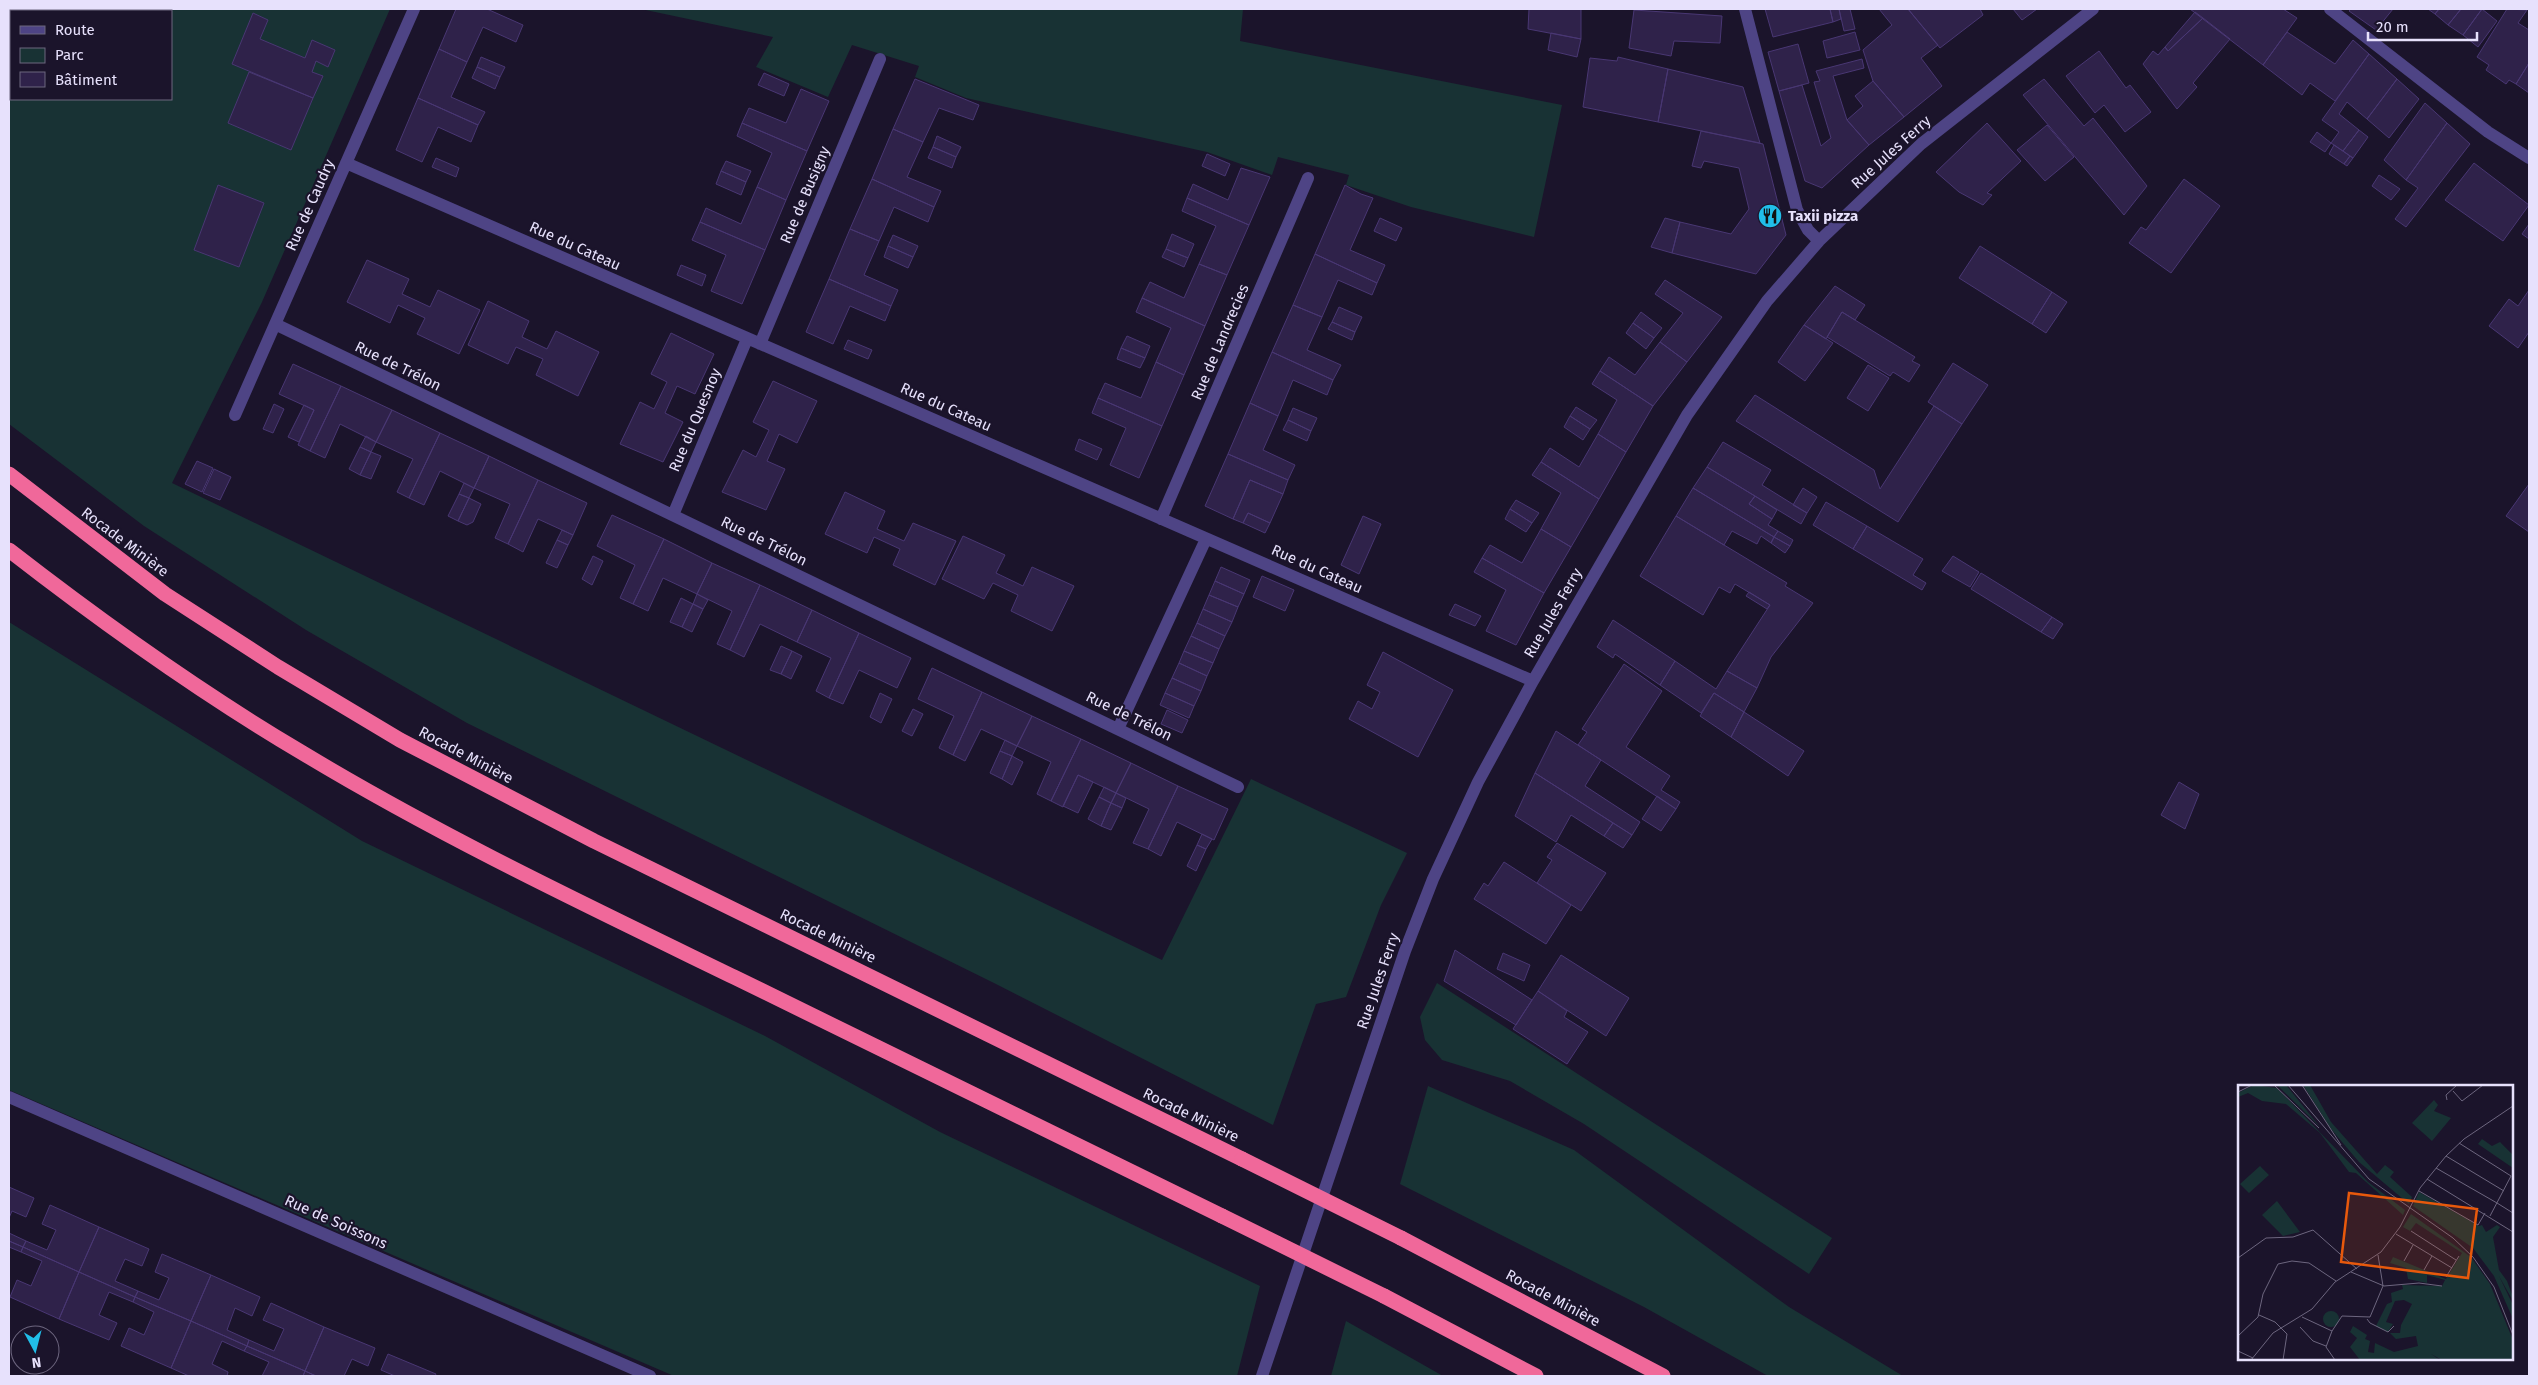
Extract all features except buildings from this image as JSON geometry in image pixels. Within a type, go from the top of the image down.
[{"type":"highway","name":"Rocade Minière","points":[[9,474],[165,594],[278,667],[400,740],[594,841],[1401,1238],[1663,1376]]},
{"type":"highway","points":[[9,550],[125,639],[198,688],[303,754],[403,810],[556,890],[1384,1296],[1536,1376]]},
{"type":"street","name":"Rue de Caudry","points":[[235,415],[414,9]]},
{"type":"street","points":[[1745,9],[1797,210],[1808,230],[1819,240]]},
{"type":"street","name":"Rue Jules Ferry","points":[[1262,1376],[1417,917],[1458,824],[1533,681],[1687,415],[1767,301],[1819,240],[1921,144],[2093,9]]},
{"type":"street","points":[[2330,9],[2488,132],[2529,158]]},
{"type":"street","name":"Rue de Busigny","points":[[760,344],[880,59]]},
{"type":"street","name":"Rue du Cateau","points":[[346,163],[1533,681]]},
{"type":"street","name":"Rue de Landrecies","points":[[1161,518],[1308,178]]},
{"type":"street","name":"Rue de Trélon","points":[[275,324],[1238,787]]},
{"type":"street","name":"Rue du Quesnoy","points":[[673,515],[747,339]]},
{"type":"street","points":[[1118,729],[1206,539]]},
{"type":"street","name":"Rue de Soissons","points":[[9,1097],[650,1376]]},
{"type":"green space","points":[[9,9],[390,9],[262,302],[172,483],[1162,960],[1251,779],[1407,853],[1381,905],[1346,997],[1316,1004],[1273,1125],[996,984],[467,723],[306,630],[144,526],[9,424]]},
{"type":"green space","points":[[641,9],[1243,9],[1240,41],[1562,105],[1534,237],[1411,207],[1346,185],[1349,175],[1278,157],[1272,175],[1207,152],[966,98],[915,77],[919,66],[852,45],[828,97],[756,67],[773,37]]},
{"type":"green space","points":[[9,622],[362,841],[765,1036],[940,1132],[1260,1286],[1237,1376],[674,1376],[9,1090]]},
{"type":"green space","points":[[1437,983],[1832,1238],[1809,1274],[1584,1124],[1510,1081],[1442,1060],[1425,1040],[1420,1017]]},
{"type":"green space","points":[[1428,1086],[1574,1150],[1789,1307],[1903,1376],[1768,1376],[1644,1307],[1400,1184]]},
{"type":"green space","points":[[1346,1321],[1443,1376],[1331,1376]]},
{"type":"place","name":"Taxii pizza","points":[[1770,216]]}]
